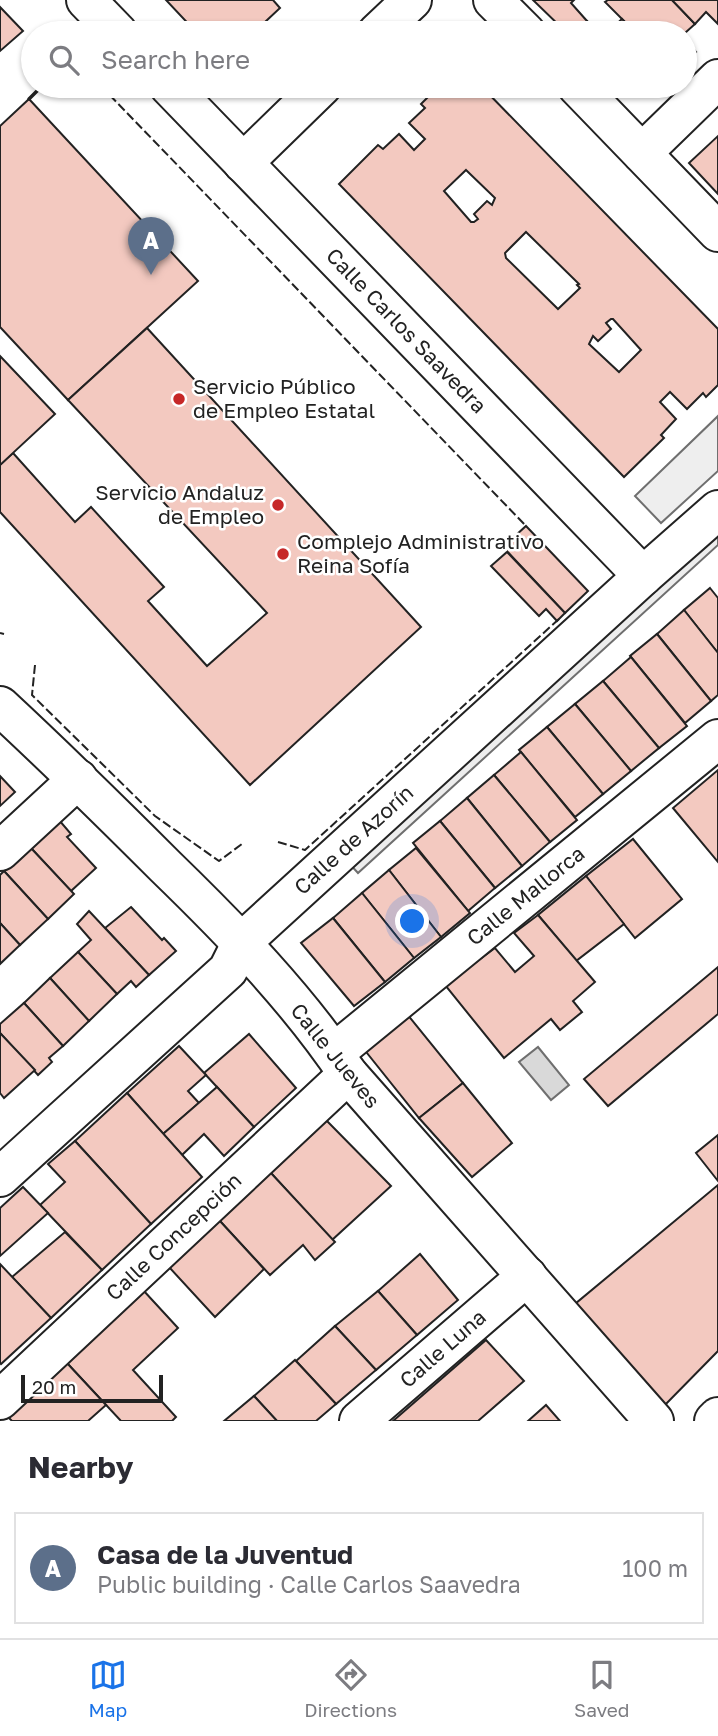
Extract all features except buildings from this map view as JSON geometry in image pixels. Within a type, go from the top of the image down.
[{"type":"street","points":[[86,0],[106,21]]},
{"type":"street","points":[[390,21],[412,0]]},
{"type":"street","points":[[493,0],[514,21]]},
{"type":"street","points":[[642,153],[718,79]]},
{"type":"street","name":"Calle Carlos Saavedra","points":[[181,98],[643,576]]},
{"type":"street","points":[[243,163],[310,98]]},
{"type":"street","points":[[589,98],[718,232]]},
{"type":"street","name":"Calle de Azorín","points":[[0,1177],[228,970],[242,942],[718,510]]},
{"type":"street","name":"Calle Jueves","points":[[0,706],[78,779],[242,942],[341,1064],[654,1421]]},
{"type":"street","name":"Calle Mallorca","points":[[341,1064],[718,739]]},
{"type":"street","points":[[0,851],[78,779]]},
{"type":"street","name":"Calle Concepción","points":[[0,1400],[341,1064]]},
{"type":"street","name":"Calle Luna","points":[[359,1421],[527,1276]]},
{"type":"street","points":[[714,1421],[718,1417]]},
{"type":"shaded area","points":[[718,416],[718,471],[661,523],[635,496]]},
{"type":"shaded area","points":[[718,524],[718,545],[358,873],[347,861]]},
{"type":"shaded area","points":[[538,1047],[569,1085],[551,1100],[519,1062]]},
{"type":"fence","points":[[113,98],[526,526]]},
{"type":"fence","points":[[278,842],[305,850],[560,618]]},
{"type":"fence","points":[[0,633],[4,634]]},
{"type":"fence","points":[[35,665],[32,695],[155,816],[219,861],[242,844]]},
{"type":"place","name":"Casa de la Juventud","points":[[151,275]]},
{"type":"place","name":"Servicio Público de Empleo Estatal","points":[[179,399]]},
{"type":"place","name":"Servicio Andaluz de Empleo","points":[[278,505]]},
{"type":"place","name":"Complejo Administrativo Reina Sofía","points":[[283,554]]}]
